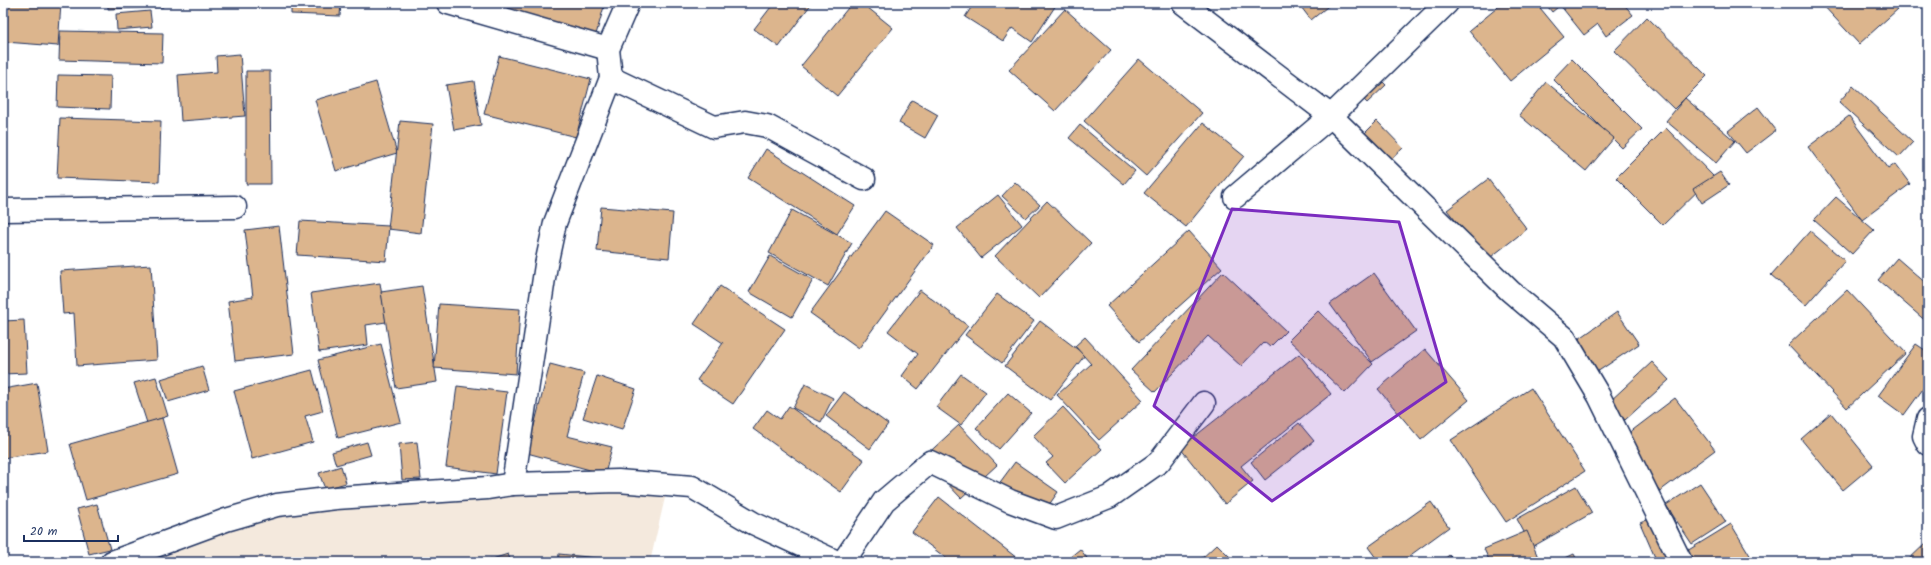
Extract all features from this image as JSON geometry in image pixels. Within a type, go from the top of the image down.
[{"type":"street","points":[[448,3],[608,49]]},
{"type":"street","points":[[513,484],[546,265],[555,223],[611,78],[608,49],[628,3]]},
{"type":"street","points":[[1183,3],[1331,116],[1510,291],[1564,336],[1598,396],[1681,562]]},
{"type":"street","points":[[1235,197],[1331,116],[1447,3]]},
{"type":"street","points":[[611,78],[714,127],[745,122],[767,126],[864,179]]},
{"type":"street","points":[[3,210],[235,207]]},
{"type":"street","points":[[843,562],[884,501],[930,462],[1010,501],[1056,518],[1109,497],[1159,462],[1204,403]]},
{"type":"street","points":[[1928,419],[1924,436],[1928,444]]},
{"type":"street","points":[[112,562],[226,520],[277,505],[336,498],[488,488],[513,484],[618,481],[692,487],[753,523],[837,562]]},
{"type":"highlighted area","points":[[1232,209],[1399,222],[1446,382],[1272,501],[1154,406]]},
{"type":"shaded area","points":[[667,489],[650,562],[120,562],[322,498]]},
{"type":"building","points":[[8,3],[61,3],[58,46],[5,42]]},
{"type":"building","points":[[108,3],[163,3],[163,7],[108,9]]},
{"type":"building","points":[[291,3],[341,3],[340,16],[291,14]]},
{"type":"building","points":[[504,3],[605,3],[593,45],[500,19]]},
{"type":"building","points":[[774,3],[812,3],[779,47],[754,29]]},
{"type":"building","points":[[852,3],[862,3],[893,28],[837,96],[801,66]]},
{"type":"building","points":[[974,3],[1053,3],[1056,5],[1032,42],[1012,28],[1003,41],[965,17]]},
{"type":"building","points":[[1298,3],[1332,3],[1311,20]]},
{"type":"building","points":[[1503,3],[1536,3],[1564,37],[1510,81],[1469,31]]},
{"type":"building","points":[[1545,3],[1563,3],[1552,12]]},
{"type":"building","points":[[1563,3],[1623,3],[1633,15],[1606,36],[1598,24],[1584,35],[1560,5]]},
{"type":"building","points":[[1821,3],[1893,3],[1898,9],[1859,44]]},
{"type":"building","points":[[1065,9],[1111,50],[1055,111],[1009,70]]},
{"type":"building","points":[[150,11],[152,27],[117,30],[116,14]]},
{"type":"building","points":[[1647,17],[1707,76],[1674,109],[1614,51]]},
{"type":"building","points":[[60,31],[163,33],[162,63],[59,60]]},
{"type":"building","points":[[240,54],[245,116],[181,121],[178,75],[217,72],[216,56]]},
{"type":"building","points":[[499,56],[591,79],[576,137],[484,114]]},
{"type":"building","points":[[1139,59],[1202,113],[1146,176],[1084,121]]},
{"type":"building","points":[[1572,59],[1642,129],[1622,148],[1553,79]]},
{"type":"building","points":[[1367,66],[1386,85],[1367,103],[1348,83]]},
{"type":"building","points":[[246,71],[270,71],[271,184],[246,184]]},
{"type":"building","points":[[58,75],[111,76],[110,109],[57,107]]},
{"type":"building","points":[[474,81],[481,125],[454,130],[446,85]]},
{"type":"building","points":[[376,82],[397,153],[336,171],[315,100]]},
{"type":"building","points":[[1546,82],[1614,138],[1586,171],[1519,115]]},
{"type":"building","points":[[1853,86],[1913,142],[1899,157],[1839,102]]},
{"type":"building","points":[[1685,98],[1735,141],[1716,163],[1666,121]]},
{"type":"building","points":[[912,100],[938,115],[925,138],[899,123]]},
{"type":"building","points":[[1758,107],[1776,130],[1746,153],[1728,131]]},
{"type":"building","points":[[1849,116],[1888,169],[1895,164],[1910,184],[1862,220],[1808,147]]},
{"type":"building","points":[[60,118],[161,121],[159,182],[57,178]]},
{"type":"building","points":[[400,121],[433,124],[421,233],[388,229]]},
{"type":"building","points":[[1377,121],[1403,148],[1382,168],[1357,141]]},
{"type":"building","points":[[1203,123],[1244,156],[1186,227],[1144,193]]},
{"type":"building","points":[[1080,125],[1135,171],[1124,184],[1069,138]]},
{"type":"building","points":[[1666,128],[1713,176],[1663,225],[1616,178]]},
{"type":"building","points":[[766,149],[855,206],[837,234],[748,178]]},
{"type":"building","points":[[1720,172],[1729,185],[1702,203],[1693,189]]},
{"type":"building","points":[[1488,179],[1527,229],[1487,260],[1447,210]]},
{"type":"building","points":[[1015,182],[1040,205],[1026,218],[1002,196]]},
{"type":"building","points":[[998,195],[1022,225],[981,258],[957,228]]},
{"type":"building","points":[[1836,197],[1874,230],[1852,254],[1814,220]]},
{"type":"building","points":[[1047,201],[1091,243],[1039,298],[995,256]]},
{"type":"building","points":[[601,207],[673,213],[669,258],[597,251]]},
{"type":"building","points":[[792,210],[852,243],[828,286],[769,253]]},
{"type":"building","points":[[885,211],[934,245],[859,348],[810,313]]},
{"type":"building","points":[[300,221],[389,226],[386,261],[297,255]]},
{"type":"building","points":[[279,226],[294,354],[235,361],[228,301],[253,297],[245,230]]},
{"type":"building","points":[[1189,231],[1222,268],[1139,342],[1107,306]]},
{"type":"building","points":[[1810,231],[1845,261],[1806,305],[1771,275]]},
{"type":"building","points":[[770,256],[813,280],[792,317],[749,292]]},
{"type":"building","points":[[1897,258],[1928,285],[1928,323],[1878,280]]},
{"type":"building","points":[[151,265],[157,360],[77,366],[74,313],[63,314],[60,271]]},
{"type":"building","points":[[1223,272],[1286,331],[1270,347],[1264,342],[1241,366],[1208,336],[1155,392],[1131,370]]},
{"type":"building","points":[[1374,273],[1416,331],[1372,362],[1330,304]]},
{"type":"building","points":[[380,283],[386,322],[366,325],[368,345],[319,352],[311,293]]},
{"type":"building","points":[[422,286],[437,382],[396,388],[381,292]]},
{"type":"building","points":[[720,286],[785,329],[733,404],[697,380],[723,343],[694,324]]},
{"type":"building","points":[[920,290],[968,326],[918,389],[902,376],[918,354],[888,331]]},
{"type":"building","points":[[1847,290],[1906,353],[1847,408],[1788,345]]},
{"type":"building","points":[[997,294],[1034,321],[1002,363],[965,335]]},
{"type":"building","points":[[439,304],[520,309],[516,374],[434,368]]},
{"type":"building","points":[[1318,311],[1373,364],[1345,393],[1289,340]]},
{"type":"building","points":[[1617,312],[1639,344],[1597,372],[1576,341]]},
{"type":"building","points":[[24,320],[27,373],[3,374],[3,321]]},
{"type":"building","points":[[1040,321],[1085,355],[1050,400],[1005,366]]},
{"type":"building","points":[[1085,337],[1143,400],[1099,440],[1057,395],[1091,364],[1075,346]]},
{"type":"building","points":[[381,344],[401,422],[338,438],[318,360]]},
{"type":"building","points":[[1916,344],[1928,352],[1928,382],[1904,415],[1878,396]]},
{"type":"building","points":[[1425,349],[1469,400],[1421,440],[1378,389]]},
{"type":"building","points":[[1299,354],[1331,394],[1241,466],[1253,481],[1225,504],[1180,448]]},
{"type":"building","points":[[1652,362],[1669,380],[1625,420],[1609,402]]},
{"type":"building","points":[[550,364],[584,373],[567,436],[612,447],[605,474],[527,453]]},
{"type":"building","points":[[202,366],[209,390],[168,402],[161,379]]},
{"type":"building","points":[[312,370],[323,411],[305,416],[313,442],[252,459],[234,391]]},
{"type":"building","points":[[961,374],[986,392],[961,425],[936,407]]},
{"type":"building","points":[[597,376],[636,389],[622,430],[583,418]]},
{"type":"building","points":[[156,377],[168,416],[147,423],[134,383]]},
{"type":"building","points":[[37,383],[48,451],[3,458],[3,389]]},
{"type":"building","points":[[805,384],[833,398],[821,422],[793,408]]},
{"type":"building","points":[[457,386],[507,392],[496,474],[446,467]]},
{"type":"building","points":[[1531,388],[1585,471],[1506,522],[1451,440]]},
{"type":"building","points":[[844,392],[888,424],[870,449],[826,416]]},
{"type":"building","points":[[1008,393],[1031,413],[999,449],[976,428]]},
{"type":"building","points":[[1675,398],[1715,450],[1660,491],[1621,439]]},
{"type":"building","points":[[789,406],[864,460],[841,492],[753,429],[767,410],[780,419]]},
{"type":"building","points":[[1063,407],[1102,449],[1065,483],[1046,463],[1053,457],[1033,436]]},
{"type":"building","points":[[1831,413],[1873,465],[1843,490],[1801,439]]},
{"type":"building","points":[[162,418],[178,474],[86,500],[70,444]]},
{"type":"building","points":[[1299,423],[1314,441],[1265,480],[1251,462]]},
{"type":"building","points":[[959,425],[997,465],[961,498],[923,458]]},
{"type":"building","points":[[367,442],[371,455],[336,465],[332,452]]},
{"type":"building","points":[[417,442],[421,479],[402,480],[399,444]]},
{"type":"building","points":[[1015,462],[1058,492],[1039,519],[995,489]]},
{"type":"building","points":[[341,466],[346,483],[325,489],[319,473]]},
{"type":"building","points":[[1700,483],[1726,522],[1692,544],[1666,505]]},
{"type":"building","points":[[1576,486],[1592,513],[1532,547],[1517,519]]},
{"type":"building","points":[[939,497],[1022,562],[951,562],[912,532]]},
{"type":"building","points":[[1431,502],[1449,527],[1401,562],[1379,562],[1368,547]]},
{"type":"building","points":[[97,504],[110,549],[89,554],[77,509]]},
{"type":"building","points":[[1670,510],[1687,550],[1657,562],[1640,523]]},
{"type":"building","points":[[1731,524],[1754,562],[1687,562],[1682,554]]},
{"type":"building","points":[[1527,531],[1540,562],[1490,562],[1484,549]]},
{"type":"building","points":[[1928,541],[1928,562],[1906,562]]},
{"type":"building","points":[[1217,544],[1234,561],[1198,562]]},
{"type":"building","points":[[1080,549],[1090,562],[1064,562]]},
{"type":"building","points":[[508,554],[511,562],[483,562]]},
{"type":"building","points":[[559,554],[626,561],[626,562],[558,562]]},
{"type":"building","points":[[1574,554],[1578,562],[1557,562]]},
{"type":"building","points":[[1449,555],[1455,562],[1441,562]]}]
